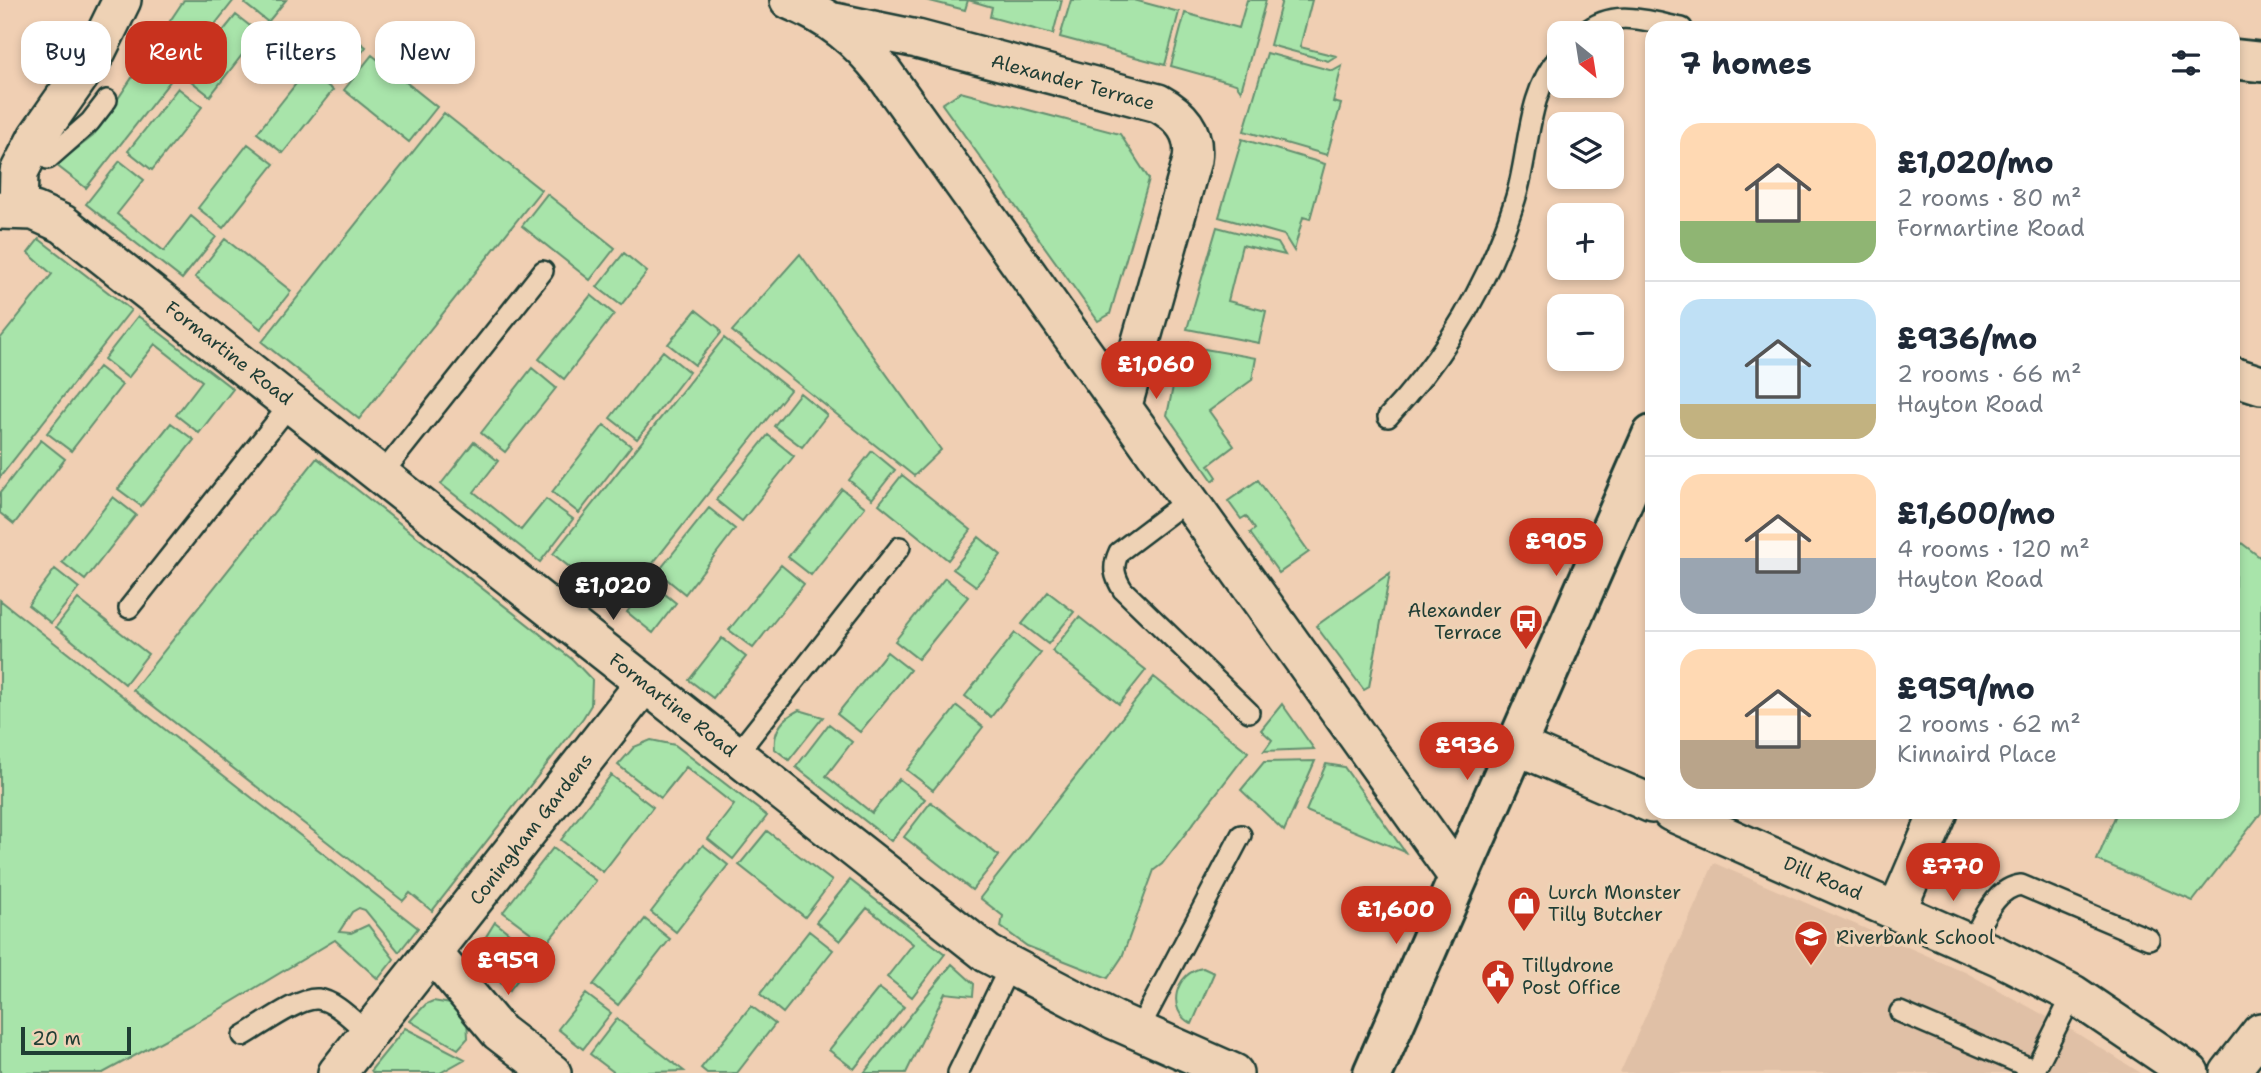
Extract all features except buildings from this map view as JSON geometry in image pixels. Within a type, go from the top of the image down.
[{"type":"street","points":[[9,210],[19,172],[37,137],[96,54],[122,0]]},
{"type":"street","name":"Alexander Terrace","points":[[789,0],[834,21],[917,39],[1158,103],[1171,110],[1183,122],[1192,136],[1192,160],[1123,405]]},
{"type":"street","name":"Alexander Terrace","points":[[834,21],[854,37],[884,73],[1458,877]]},
{"type":"street","points":[[2240,60],[2261,62]]},
{"type":"street","name":"Formartine Road","points":[[9,210],[34,211],[63,225],[292,402],[949,925],[1009,968],[1138,1031],[1197,1066],[1234,1073]]},
{"type":"street","points":[[2240,378],[2261,385]]},
{"type":"street","points":[[1373,1073],[1645,451]]},
{"type":"street","name":"Coningham Gardens","points":[[337,1073],[645,683]]},
{"type":"street","points":[[1515,745],[1645,801]]},
{"type":"street","name":"Dill Road","points":[[1687,819],[1970,943],[2073,994],[2190,1073]]},
{"type":"street","points":[[1897,910],[1937,819]]},
{"type":"street","points":[[433,953],[499,1032],[552,1073]]},
{"type":"street","points":[[2229,1073],[2261,1032]]},
{"type":"lane","points":[[1603,21],[1617,17],[1645,22]]},
{"type":"lane","points":[[1388,416],[1441,355],[1484,280],[1515,202],[1538,97],[1547,80]]},
{"type":"lane","points":[[48,159],[90,122],[107,100]]},
{"type":"lane","points":[[382,474],[543,271]]},
{"type":"lane","points":[[128,608],[292,402]]},
{"type":"lane","points":[[1189,499],[1119,552],[1113,564],[1115,578],[1123,590],[1249,712]]},
{"type":"lane","points":[[736,755],[900,547]]},
{"type":"lane","points":[[1138,1031],[1241,835]]},
{"type":"lane","points":[[1970,943],[2000,895],[2006,889],[2021,885],[2149,939]]},
{"type":"lane","points":[[958,1073],[1009,968]]},
{"type":"lane","points":[[1900,1012],[2035,1070],[2073,994]]},
{"type":"lane","points":[[243,1036],[305,1000],[320,999],[332,1004],[369,1034]]},
{"type":"shaded area","name":"Riverbank School","points":[[1714,863],[1965,972],[2073,1031],[2141,1073],[1620,1073]]},
{"type":"green space","points":[[184,0],[234,0],[217,21],[170,21]]},
{"type":"green space","points":[[248,0],[286,0],[269,21],[245,4]]},
{"type":"green space","points":[[926,0],[968,0],[965,10]]},
{"type":"green space","points":[[968,0],[1062,0],[1053,34],[990,17],[992,7]]},
{"type":"green space","points":[[1071,0],[1134,0],[1179,12],[1165,65],[1060,37]]},
{"type":"green space","points":[[1247,0],[1266,0],[1241,91],[1236,84],[1171,66],[1185,13],[1239,28]]},
{"type":"green space","points":[[1282,0],[1312,0],[1300,47],[1336,56],[1328,61],[1270,45]]},
{"type":"green space","points":[[236,15],[244,21],[241,21],[241,56],[227,74],[227,26]]},
{"type":"green space","points":[[1267,53],[1333,71],[1342,66],[1333,102],[1341,104],[1327,155],[1244,131]]},
{"type":"green space","points":[[372,55],[375,57],[375,84],[408,84],[437,107],[409,142],[344,90],[349,84],[361,84],[361,69]]},
{"type":"green space","points":[[128,84],[168,84],[86,188],[56,165],[93,136]]},
{"type":"green space","points":[[195,84],[219,84],[210,96]]},
{"type":"green space","points":[[296,84],[325,84],[333,90],[283,153],[257,133]]},
{"type":"green space","points":[[178,88],[202,107],[152,170],[128,151]]},
{"type":"green space","points":[[960,92],[1120,134],[1149,179],[1110,314],[1098,321],[942,104]]},
{"type":"green space","points":[[444,113],[541,190],[359,419],[262,342]]},
{"type":"green space","points":[[1242,139],[1325,164],[1310,219],[1303,217],[1294,251],[1284,235],[1219,217]]},
{"type":"green space","points":[[248,144],[274,164],[223,228],[198,208]]},
{"type":"green space","points":[[120,161],[144,180],[117,214],[164,251],[191,216],[216,237],[182,279],[86,204]]},
{"type":"green space","points":[[547,194],[615,248],[590,280],[522,226]]},
{"type":"green space","points":[[1217,227],[1278,243],[1285,255],[1242,245],[1228,301],[1266,311],[1259,343],[1187,329]]},
{"type":"green space","points":[[39,239],[131,310],[0,477],[0,339],[52,274],[28,253]]},
{"type":"green space","points":[[225,239],[291,291],[261,329],[195,277]]},
{"type":"green space","points":[[624,253],[647,272],[621,305],[597,287]]},
{"type":"green space","points":[[800,254],[941,450],[914,476],[732,331]]},
{"type":"green space","points":[[591,295],[614,314],[564,379],[539,359]]},
{"type":"green space","points":[[696,310],[719,328],[721,333],[695,365],[668,344]]},
{"type":"green space","points":[[138,316],[233,389],[199,433],[176,415],[202,381],[155,344],[128,378],[104,359]]},
{"type":"green space","points":[[724,338],[790,390],[619,606],[553,554]]},
{"type":"green space","points":[[1182,345],[1256,358],[1252,380],[1209,411],[1234,446],[1209,465],[1217,477],[1213,481],[1167,415]]},
{"type":"green space","points":[[663,351],[689,372],[637,439],[610,418]]},
{"type":"green space","points":[[99,367],[122,385],[71,451],[47,433]]},
{"type":"green space","points":[[532,368],[556,388],[505,452],[481,433]]},
{"type":"green space","points":[[800,393],[827,415],[802,447],[774,426]]},
{"type":"green space","points":[[171,423],[194,440],[141,506],[118,489]]},
{"type":"green space","points":[[604,425],[631,446],[579,513],[552,492]]},
{"type":"green space","points":[[768,435],[794,456],[742,521],[716,500]]},
{"type":"green space","points":[[41,440],[65,459],[14,524],[0,513],[0,493]]},
{"type":"green space","points":[[474,442],[498,461],[474,492],[521,530],[546,499],[573,519],[540,562],[441,484]]},
{"type":"green space","points":[[872,451],[895,470],[872,499],[849,480]]},
{"type":"green space","points":[[317,458],[573,660],[592,680],[591,705],[583,718],[432,911],[410,893],[403,901],[133,690]]},
{"type":"green space","points":[[902,475],[971,530],[948,560],[879,504]]},
{"type":"green space","points":[[1258,480],[1309,552],[1279,573],[1250,533],[1255,529],[1246,516],[1241,519],[1228,501]]},
{"type":"green space","points":[[842,489],[865,507],[811,575],[788,557]]},
{"type":"green space","points":[[113,497],[136,515],[85,580],[62,562]]},
{"type":"green space","points":[[709,508],[735,529],[685,594],[658,572]]},
{"type":"green space","points":[[979,537],[1001,555],[976,586],[953,569]]},
{"type":"green space","points":[[2240,542],[2261,558],[2261,813],[2193,901],[2097,860],[2114,819],[2240,819]]},
{"type":"green space","points":[[781,565],[804,584],[753,648],[729,630]]},
{"type":"green space","points":[[55,569],[79,588],[51,623],[28,605]]},
{"type":"green space","points":[[1390,573],[1369,687],[1364,690],[1316,626]]},
{"type":"green space","points":[[945,578],[968,597],[918,659],[895,641]]},
{"type":"green space","points":[[650,582],[676,603],[653,633],[627,612]]},
{"type":"green space","points":[[1048,592],[1074,612],[1048,644],[1022,624]]},
{"type":"green space","points":[[78,599],[148,654],[125,684],[56,627]]},
{"type":"green space","points":[[0,600],[418,928],[399,952],[365,910],[359,908],[352,912],[339,932],[351,933],[368,925],[394,959],[378,979],[335,940],[210,1015],[103,1073],[0,1073]]},
{"type":"green space","points":[[1079,617],[1146,670],[1119,704],[1052,651]]},
{"type":"green space","points":[[1015,633],[1041,653],[991,717],[965,696]]},
{"type":"green space","points":[[722,638],[746,657],[713,698],[689,680]]},
{"type":"green space","points":[[887,652],[910,670],[860,732],[837,714]]},
{"type":"green space","points":[[1154,677],[1248,752],[1162,864],[1154,870],[1122,957],[1108,978],[1027,946],[1001,927],[1003,916],[980,898]]},
{"type":"green space","points":[[1282,704],[1314,749],[1264,751],[1272,740],[1261,730]]},
{"type":"green space","points":[[957,706],[983,727],[933,790],[907,770]]},
{"type":"green space","points":[[799,710],[823,717],[789,760],[775,749],[777,731],[788,717]]},
{"type":"green space","points":[[829,724],[852,742],[826,776],[872,813],[899,779],[925,799],[891,841],[796,767]]},
{"type":"green space","points":[[651,740],[675,745],[767,816],[733,859],[708,839],[734,805],[686,767],[661,798],[618,765],[634,747]]},
{"type":"green space","points":[[1315,761],[1284,831],[1241,790],[1264,762]]},
{"type":"green space","points":[[1326,764],[1344,767],[1405,852],[1306,811]]},
{"type":"green space","points":[[611,775],[653,807],[603,872],[561,840]]},
{"type":"green space","points":[[931,802],[999,856],[972,890],[904,837]]},
{"type":"green space","points":[[767,831],[832,881],[805,917],[739,865]]},
{"type":"green space","points":[[703,845],[728,865],[676,932],[651,912]]},
{"type":"green space","points":[[553,848],[596,881],[546,944],[503,912]]},
{"type":"green space","points":[[850,880],[945,954],[912,997],[887,977],[913,944],[867,908],[840,941],[816,922]]},
{"type":"green space","points":[[645,919],[670,939],[618,1005],[593,985]]},
{"type":"green space","points":[[495,922],[537,955],[509,991],[490,969],[483,950],[482,943]]},
{"type":"green space","points":[[809,931],[833,950],[783,1013],[760,994]]},
{"type":"green space","points":[[952,964],[974,984],[973,996],[945,993],[906,1073],[864,1073]]},
{"type":"green space","points":[[1203,968],[1214,973],[1192,1024],[1178,1010],[1177,993],[1186,977]]},
{"type":"green space","points":[[879,988],[904,1007],[854,1069],[829,1050]]},
{"type":"green space","points":[[586,994],[611,1013],[583,1049],[558,1029]]},
{"type":"green space","points":[[433,1001],[457,1005],[467,1018],[468,1038],[458,1049],[410,1021],[426,1004]]},
{"type":"green space","points":[[751,1006],[775,1024],[737,1073],[707,1073],[701,1068]]},
{"type":"green space","points":[[617,1019],[684,1071],[615,1073],[590,1054]]},
{"type":"green space","points":[[405,1028],[465,1059],[440,1073],[373,1073],[371,1070]]},
{"type":"place","name":"Alexander Terrace","points":[[1526,651]]},
{"type":"place","name":"Lurch Monster Tilly Butcher","points":[[1524,933]]},
{"type":"place","name":"Riverbank School","points":[[1811,967]]},
{"type":"place","name":"Tillydrone Post Office","points":[[1498,1006]]}]
